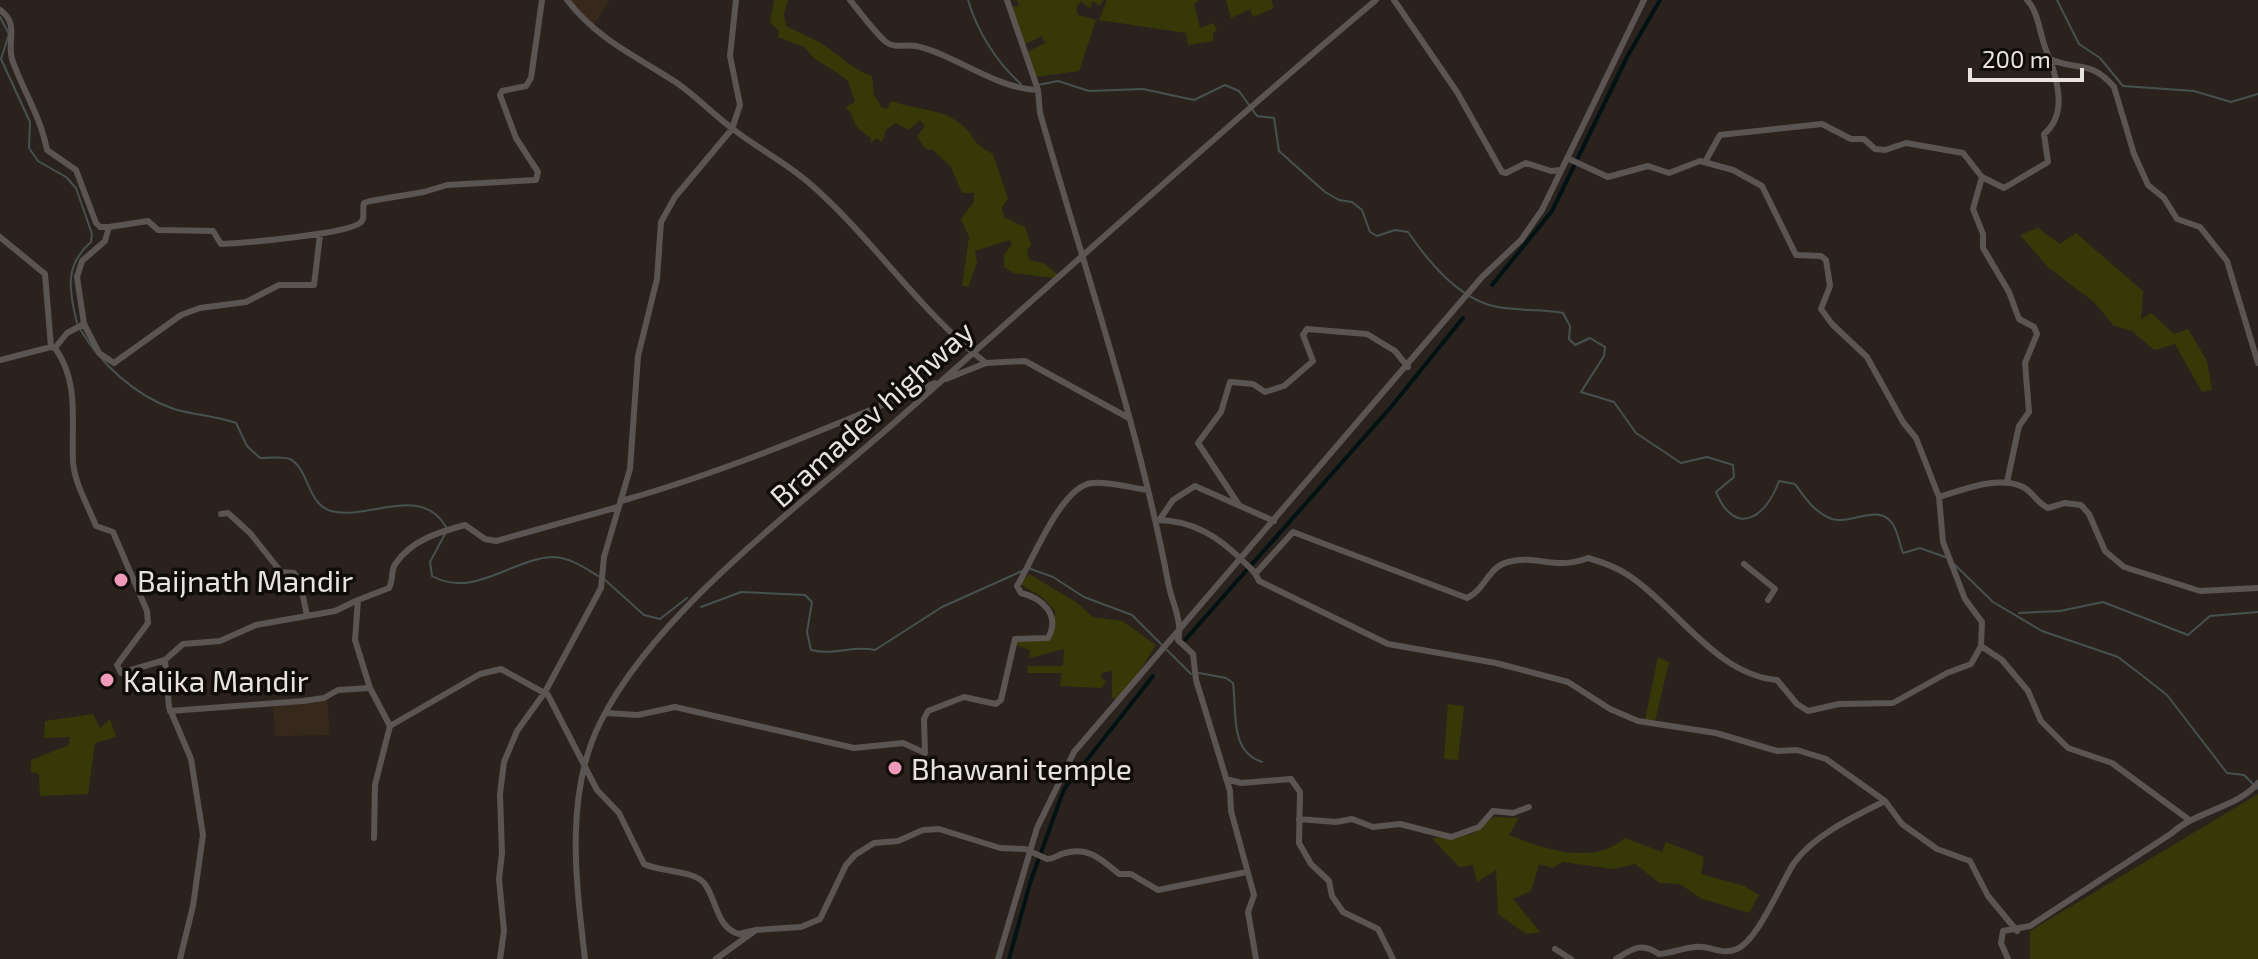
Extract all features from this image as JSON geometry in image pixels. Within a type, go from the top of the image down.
[{"type":"street","points":[[0,10],[11,22],[14,34],[11,60],[42,120],[47,150],[76,170],[96,223],[100,227],[109,227],[148,221],[158,230],[213,231],[221,244],[320,235],[360,225],[364,219],[364,203],[370,201],[447,185],[539,177],[516,138],[500,92],[526,86],[531,78],[542,0]]},
{"type":"street","points":[[567,0],[581,18],[628,56],[676,82],[732,129],[805,179],[846,216],[972,352],[986,363]]},
{"type":"street","points":[[500,959],[504,931],[499,879],[502,853],[500,794],[504,762],[517,731],[545,692],[601,588],[604,557],[630,469],[638,356],[657,279],[661,222],[675,197],[732,129],[740,105],[730,56],[736,0]]},
{"type":"street","points":[[850,0],[886,42],[897,47],[916,46],[977,73],[1038,90]]},
{"type":"street","points":[[1007,0],[1038,90],[1040,113],[1158,520],[1170,592],[1181,628],[1178,640],[1193,654],[1196,680],[1226,779],[1254,895],[1248,912],[1256,959]]},
{"type":"street","name":"Bramadev highway","points":[[585,959],[575,846],[587,766],[606,713],[676,617],[972,352],[1376,0]]},
{"type":"street","points":[[1394,0],[1451,82],[1502,172],[1526,163],[1551,171],[1561,170]]},
{"type":"street","points":[[998,959],[1051,793],[1074,752],[1159,649],[1243,561],[1474,289],[1521,240],[1542,210],[1569,159],[1644,0]]},
{"type":"street","points":[[1705,162],[1720,135],[1822,124],[1851,139],[1864,139],[1875,149],[1885,150],[1906,143],[1963,153],[1982,177],[2004,188],[2048,162],[2044,134],[2058,116],[2059,99],[2050,59],[2039,35],[2036,10],[2027,0]]},
{"type":"street","points":[[2050,59],[2091,69],[2114,87],[2134,154],[2148,185],[2164,198],[2177,219],[2200,227],[2227,261],[2258,363]]},
{"type":"street","points":[[1254,572],[1293,532],[1467,598],[1475,595],[1496,567],[1509,562],[1528,559],[1569,566],[1588,558],[1634,579],[1676,615],[1697,640],[1754,678],[1777,680],[1797,704],[1808,711],[1839,704],[1893,703],[1947,673],[1971,664],[1981,646],[1982,622],[1965,599],[1943,542],[1939,497],[1916,438],[1903,422],[1867,357],[1832,324],[1821,309],[1830,286],[1826,260],[1821,256],[1796,255],[1774,208],[1757,181],[1705,162],[1689,164],[1669,173],[1648,166],[1608,177],[1569,159]]},
{"type":"street","points":[[1982,177],[1973,209],[1983,234],[1983,248],[2009,292],[2019,319],[2034,327],[2037,334],[2025,363],[2029,412],[2019,426],[2007,482]]},
{"type":"street","points":[[109,227],[105,241],[82,261],[77,277],[81,326],[99,353],[114,363],[181,315],[200,308],[246,302],[290,283],[314,285],[320,235]]},
{"type":"street","points":[[0,237],[45,274],[53,347],[66,365],[74,404],[76,480],[96,526],[113,532],[147,611],[148,623],[120,659],[117,669],[126,674],[165,660],[183,644],[220,641],[256,625],[335,611],[389,588],[394,565],[419,541],[439,532],[465,525],[485,539],[504,540],[669,488],[810,435],[986,363],[1025,361],[1127,417]]},
{"type":"street","points":[[0,360],[53,347],[81,326]]},
{"type":"street","points":[[1239,505],[1198,443],[1221,412],[1230,382],[1253,384],[1265,392],[1284,386],[1313,361],[1303,335],[1307,329],[1367,334],[1395,351],[1408,367]]},
{"type":"street","points":[[606,713],[638,715],[675,707],[854,748],[903,743],[925,753],[924,719],[928,711],[964,697],[996,704],[1001,700],[1015,639],[1048,638],[1053,629],[1053,616],[1038,597],[1021,593],[1017,586],[1038,544],[1076,490],[1089,482],[1148,490]]},
{"type":"street","points":[[1939,497],[1975,486],[2007,482],[2024,487],[2048,508],[2065,503],[2081,505],[2089,514],[2105,551],[2124,567],[2200,591],[2258,588]]},
{"type":"street","points":[[1158,520],[1182,492],[1195,486],[1274,521]]},
{"type":"street","points":[[221,514],[228,513],[250,533],[281,572],[294,573],[300,581],[307,616]]},
{"type":"street","points":[[1158,520],[1206,531],[1227,544],[1259,581],[1388,644],[1496,663],[1568,682],[1610,709],[1638,721],[1716,733],[1777,751],[1797,750],[1840,766],[1885,801],[1902,824],[1937,849],[1970,861],[1988,896],[2017,931]]},
{"type":"street","points":[[1744,564],[1775,589],[1768,600]]},
{"type":"street","points":[[358,600],[355,640],[370,688],[390,726],[375,785],[374,838]]},
{"type":"street","points":[[1981,646],[2002,660],[2028,691],[2041,721],[2068,748],[2124,769],[2188,819]]},
{"type":"street","points":[[165,660],[170,711],[191,759],[203,835],[193,906],[180,959]]},
{"type":"street","points":[[390,726],[492,669],[511,673],[545,692],[587,766],[597,790],[619,813],[644,864],[699,878],[714,899],[727,927],[739,934],[801,927],[820,919],[846,865],[874,843],[898,841],[932,828],[1047,859],[1068,852],[1087,852],[1109,863],[1119,874],[1131,874],[1158,890],[1247,872]]},
{"type":"street","points":[[170,711],[234,703],[303,701],[324,698],[338,690],[370,688]]},
{"type":"street","points":[[1226,779],[1241,783],[1291,779],[1300,792],[1299,843],[1311,864],[1329,881],[1343,912],[1378,929],[1393,959]]},
{"type":"street","points":[[2008,959],[2001,943],[2003,931],[2017,931],[2045,918],[2138,852],[2172,833],[2188,819],[2233,800],[2258,783]]},
{"type":"street","points":[[1616,959],[1635,947],[1648,946],[1659,954],[1696,947],[1725,953],[1740,948],[1752,935],[1795,862],[1809,847],[1856,815],[1885,801]]},
{"type":"street","points":[[1299,819],[1336,822],[1352,819],[1373,827],[1400,824],[1451,837],[1479,827],[1493,811],[1513,813],[1529,807]]},
{"type":"street","points":[[716,959],[756,930]]},
{"type":"street","points":[[1555,949],[1571,959]]},
{"type":"shaded area","points":[[568,0],[610,0],[593,26]]},
{"type":"shaded area","points":[[774,0],[788,0],[784,14],[786,26],[823,44],[872,76],[874,95],[882,108],[888,108],[891,101],[946,115],[967,129],[980,146],[993,154],[1008,198],[1002,208],[1004,217],[1025,227],[1031,245],[1027,250],[1029,260],[1044,263],[1058,275],[1053,278],[1014,273],[1004,267],[1004,255],[1012,244],[1010,240],[975,251],[977,263],[968,287],[962,286],[969,237],[961,219],[974,202],[974,193],[962,193],[951,167],[933,150],[925,149],[917,136],[925,126],[920,120],[909,130],[895,123],[886,130],[882,142],[876,138],[871,143],[871,138],[856,125],[846,107],[855,102],[848,81],[815,59],[804,47],[778,37],[779,31],[770,22]]},
{"type":"shaded area","points":[[1017,0],[1103,0],[1100,6],[1092,1],[1091,9],[1081,1],[1076,8],[1078,15],[1096,20],[1079,71],[1035,77],[1025,53],[1045,43],[1042,36],[1023,45],[1012,7],[1019,6]]},
{"type":"shaded area","points":[[1107,0],[1199,0],[1194,4],[1200,28],[1213,23],[1217,30],[1213,33],[1213,41],[1188,45],[1186,33],[1099,20]]},
{"type":"shaded area","points":[[1226,0],[1271,0],[1274,8],[1253,17],[1250,9],[1231,18]]},
{"type":"shaded area","points":[[2038,228],[2060,244],[2076,233],[2143,291],[2141,320],[2151,313],[2174,334],[2188,329],[2207,361],[2212,390],[2202,392],[2175,344],[2154,350],[2132,331],[2114,326],[2095,303],[2049,268],[2020,235]]},
{"type":"shaded area","points":[[1029,574],[1076,602],[1093,617],[1122,621],[1156,645],[1134,680],[1115,699],[1112,697],[1112,671],[1102,673],[1101,678],[1106,681],[1101,688],[1060,686],[1062,673],[1027,673],[1028,666],[1063,666],[1064,649],[1029,658],[1030,650],[1014,644],[1016,640],[1049,639],[1054,629],[1055,611],[1042,597],[1020,584]]},
{"type":"shaded area","points":[[1658,657],[1669,662],[1655,721],[1645,720]]},
{"type":"shaded area","points":[[327,698],[330,735],[275,736],[273,706]]},
{"type":"shaded area","points":[[1448,704],[1464,706],[1458,760],[1444,759]]},
{"type":"shaded area","points":[[93,714],[100,728],[110,719],[116,737],[95,743],[88,794],[40,796],[39,774],[31,772],[31,760],[69,745],[70,737],[44,738],[45,721]]},
{"type":"shaded area","points":[[2258,794],[2258,959],[2030,959],[2030,931]]},
{"type":"shaded area","points":[[1494,817],[1519,818],[1509,835],[1568,852],[1598,851],[1625,838],[1662,852],[1666,842],[1704,857],[1701,874],[1744,886],[1759,895],[1749,913],[1700,898],[1680,884],[1660,883],[1635,864],[1613,869],[1563,862],[1552,868],[1539,864],[1531,891],[1513,899],[1540,932],[1526,934],[1498,914],[1496,870],[1477,882],[1473,865],[1459,867],[1432,838],[1472,834]]},
{"type":"waterway","points":[[968,0],[989,46],[1021,84]]},
{"type":"waterway","points":[[1492,285],[1552,211],[1627,57],[1660,0]]},
{"type":"waterway","points":[[2057,0],[2079,44],[2100,58],[2123,86],[2194,91],[2231,102],[2258,94]]},
{"type":"waterway","points":[[0,17],[9,34],[1,59],[30,122],[29,148],[38,161],[66,177],[76,188],[92,234],[91,242],[76,260],[71,279],[77,323]]},
{"type":"waterway","points":[[1038,85],[1058,81],[1089,91],[1143,89],[1194,100],[1225,85],[1239,91],[1257,116],[1274,118],[1279,151],[1325,192],[1339,200],[1352,202],[1362,210],[1370,232],[1377,236],[1395,230],[1408,232],[1434,266],[1467,295],[1493,306],[1563,313],[1570,326],[1569,339],[1575,345],[1590,338],[1605,347],[1604,356],[1581,392],[1614,402],[1636,433],[1681,463],[1707,457],[1733,465],[1734,477],[1716,492],[1732,515],[1750,518],[1766,505],[1779,481],[1795,484],[1820,513],[1832,519],[1872,515],[1886,517],[1894,526],[1903,553],[1920,548],[1945,557]]},
{"type":"waterway","points":[[1185,640],[1391,407],[1463,318]]},
{"type":"waterway","points":[[80,329],[108,366],[146,396],[174,409],[236,423],[247,446],[260,458],[290,459],[301,470],[312,494],[323,507],[346,513],[393,506],[423,507],[435,514],[446,527]]},
{"type":"waterway","points":[[446,532],[430,562],[432,576],[447,582],[477,581],[537,559],[552,557],[570,561],[598,576]]},
{"type":"waterway","points":[[1953,563],[1993,602],[2042,631],[2118,657],[2167,695],[2227,773],[2244,775],[2258,789]]},
{"type":"waterway","points":[[1028,568],[1053,577],[1084,597],[1132,615],[1162,645]]},
{"type":"waterway","points":[[701,607],[741,592],[805,595],[812,602],[807,632],[811,650],[875,650],[942,607],[1022,571]]},
{"type":"waterway","points":[[604,579],[644,615],[660,619],[687,598]]},
{"type":"waterway","points":[[2019,613],[2060,611],[2103,602],[2188,635],[2210,616],[2258,612]]},
{"type":"waterway","points":[[1167,650],[1191,674]]},
{"type":"waterway","points":[[1199,673],[1226,678],[1233,683],[1239,740],[1251,757],[1262,762]]},
{"type":"waterway","points":[[1009,959],[1030,883],[1064,789],[1153,676]]},
{"type":"place","name":"Baijnath Mandir","points":[[121,580]]},
{"type":"place","name":"Kalika Mandir","points":[[107,680]]},
{"type":"place","name":"Bhawani temple","points":[[895,768]]}]
